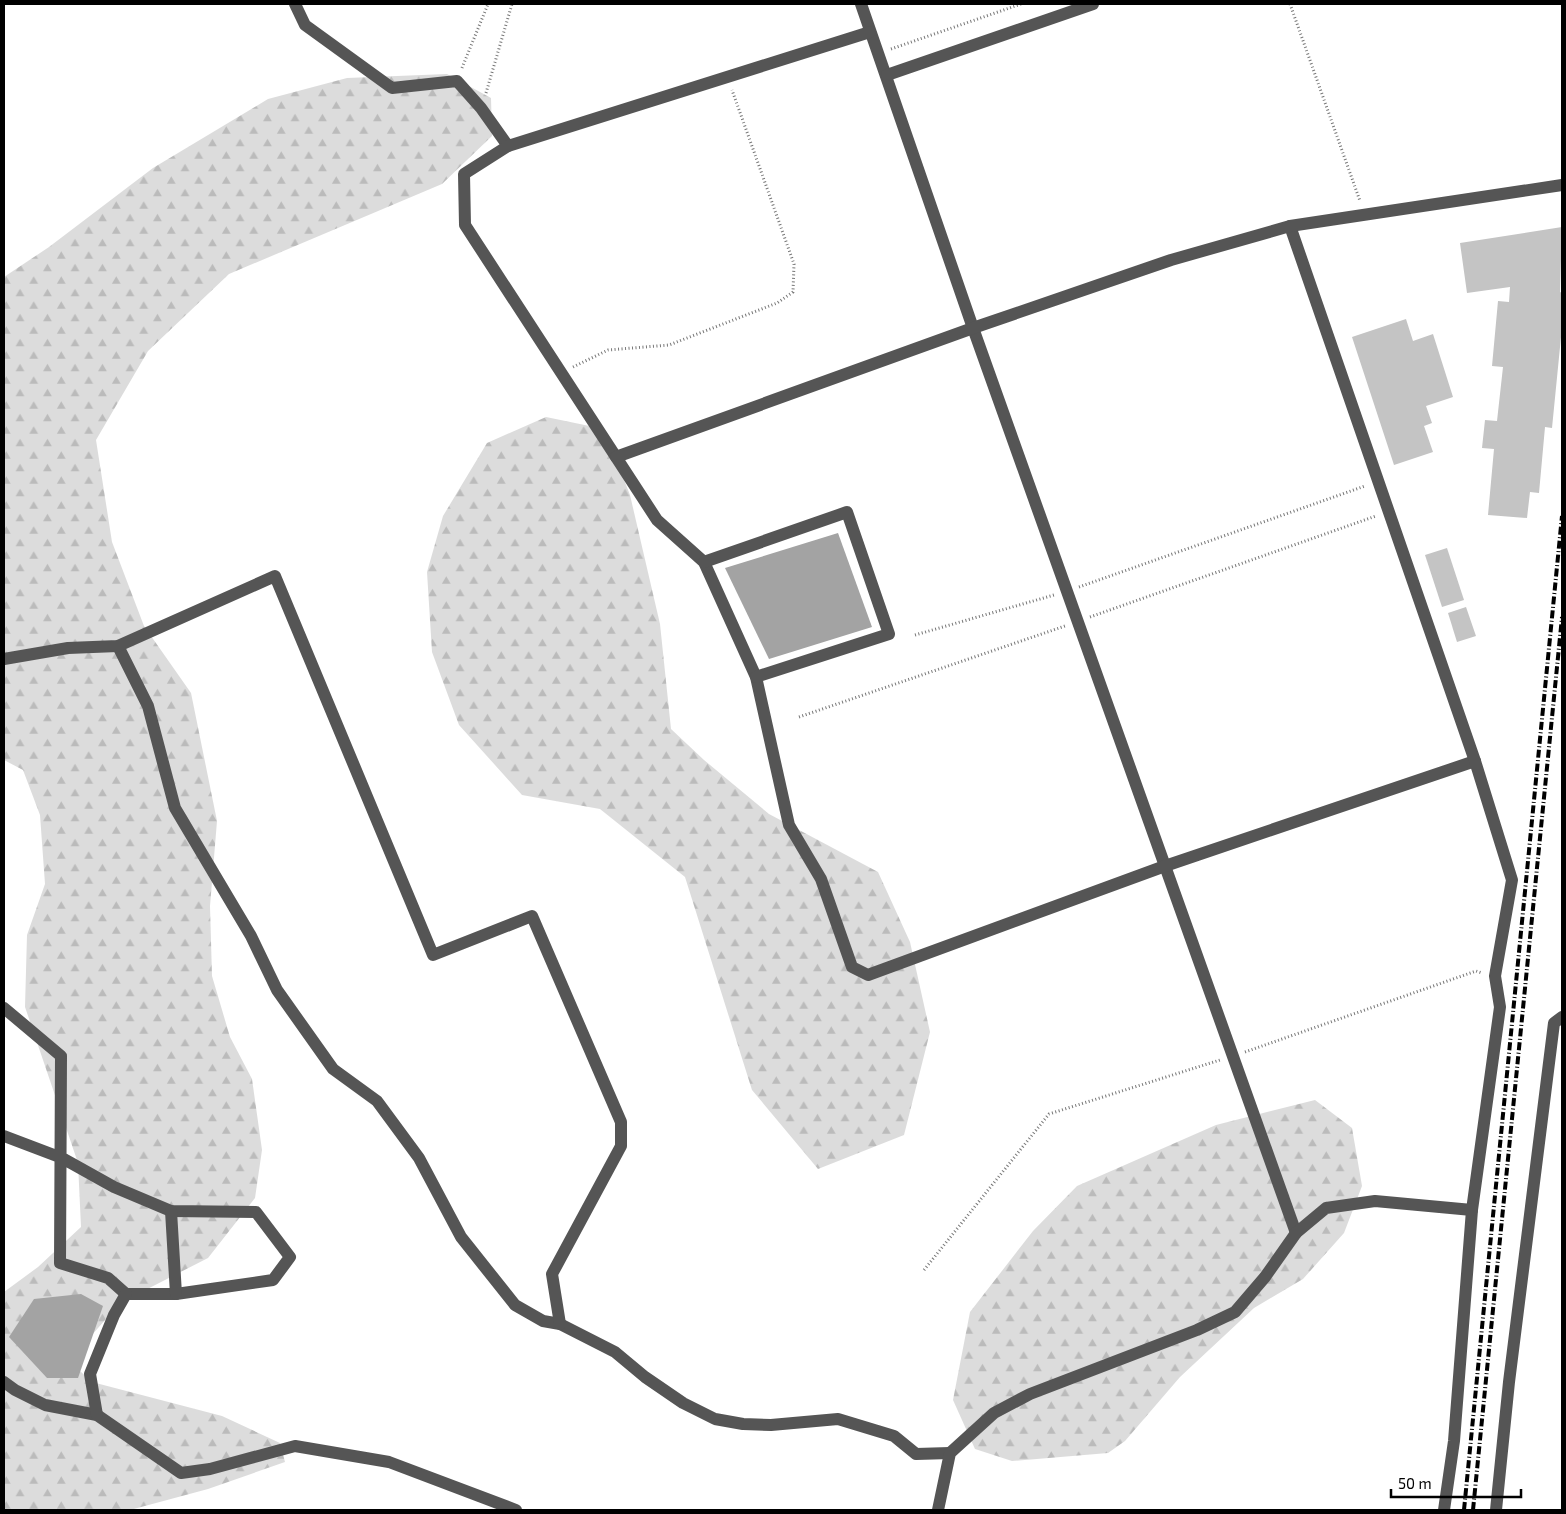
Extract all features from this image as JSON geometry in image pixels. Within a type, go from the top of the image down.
[{"type":"street","points":[[295,4],[305,25],[392,88],[457,80],[481,108],[508,146]]},
{"type":"street","points":[[861,4],[887,74],[973,328],[1296,1233]]},
{"type":"street","points":[[887,74],[1093,4]]},
{"type":"street","points":[[870,32],[508,146],[464,174],[464,225],[657,520],[704,562],[756,677],[789,826],[821,879],[852,967],[868,975],[1165,866],[1475,761]]},
{"type":"street","points":[[616,456],[973,328],[1171,260],[1290,226],[1364,213],[1562,185]]},
{"type":"street","points":[[1290,226],[1475,761],[1512,880],[1495,976],[1500,1007],[1472,1210],[1454,1441],[1444,1510]]},
{"type":"street","points":[[704,562],[847,512],[888,634],[756,677]]},
{"type":"street","points":[[4,659],[68,648],[118,646],[275,576],[433,955],[532,916],[621,1122],[621,1146],[552,1274],[560,1324]]},
{"type":"street","points":[[118,646],[148,706],[176,808],[252,936],[277,990],[333,1069],[376,1101],[419,1158],[461,1237],[516,1304],[543,1321],[560,1324],[615,1352],[645,1377],[683,1402],[715,1419],[743,1424],[771,1425],[838,1419],[894,1436],[916,1454],[950,1452]]},
{"type":"street","points":[[4,1008],[61,1056],[62,1158],[60,1263],[108,1278],[126,1294],[176,1294],[273,1280],[290,1257],[256,1212],[171,1211],[114,1187],[62,1158],[4,1136]]},
{"type":"street","points":[[1496,1510],[1510,1373],[1554,1023],[1562,1017]]},
{"type":"street","points":[[938,1510],[950,1452],[994,1413],[1030,1394],[1197,1330],[1235,1312],[1265,1277],[1296,1233],[1326,1208],[1375,1201],[1472,1210]]},
{"type":"street","points":[[171,1211],[176,1294]]},
{"type":"street","points":[[97,1415],[90,1374],[114,1315],[126,1294]]},
{"type":"street","points":[[4,1382],[15,1390],[45,1405],[97,1415],[181,1473],[210,1468],[295,1446],[388,1462],[516,1510]]},
{"type":"path","points":[[457,80],[488,4]]},
{"type":"path","points":[[481,108],[512,4]]},
{"type":"path","points":[[879,54],[1021,4]]},
{"type":"path","points":[[1290,4],[1364,213]]},
{"type":"path","points":[[561,373],[608,350],[669,345],[777,303],[793,292],[794,264],[727,77]]},
{"type":"path","points":[[915,635],[1067,591],[1378,481]]},
{"type":"path","points":[[799,717],[1388,511]]},
{"type":"path","points":[[924,1270],[1049,1114],[1233,1056],[1476,971],[1495,976]]},
{"type":"green space","points":[[447,74],[491,98],[492,136],[442,184],[229,274],[148,351],[96,440],[112,542],[144,626],[191,693],[217,821],[210,906],[212,976],[230,1037],[252,1079],[262,1150],[255,1198],[208,1258],[120,1303],[69,1361],[92,1382],[222,1416],[280,1443],[285,1462],[208,1489],[130,1510],[4,1510],[4,1292],[38,1267],[81,1227],[78,1163],[25,1007],[27,935],[45,884],[40,815],[23,770],[4,760],[4,277],[49,247],[153,168],[268,99],[347,78]]},
{"type":"green space","points":[[546,417],[604,429],[630,495],[660,624],[671,729],[704,760],[769,814],[878,872],[910,942],[930,1032],[904,1135],[818,1169],[752,1090],[685,877],[600,809],[522,795],[459,725],[432,652],[427,572],[443,516],[487,443]]},
{"type":"green space","points":[[1315,1100],[1352,1128],[1362,1186],[1344,1233],[1303,1279],[1254,1308],[1180,1377],[1125,1441],[1108,1453],[1012,1461],[975,1449],[953,1400],[970,1312],[1033,1231],[1077,1186],[1216,1125]]},
{"type":"shaded area","points":[[838,533],[872,627],[769,659],[725,568]]},
{"type":"shaded area","points":[[81,1294],[103,1306],[78,1378],[47,1378],[9,1337],[34,1299]]},
{"type":"building","points":[[1562,227],[1560,292],[1562,293],[1562,327],[1552,428],[1545,427],[1539,493],[1530,492],[1527,518],[1488,515],[1494,449],[1482,448],[1485,420],[1497,421],[1503,367],[1492,366],[1498,301],[1509,302],[1510,287],[1467,293],[1460,243]]},
{"type":"building","points":[[1406,319],[1413,341],[1433,334],[1453,397],[1426,406],[1432,423],[1424,426],[1433,452],[1394,465],[1352,337]]},
{"type":"building","points":[[1447,548],[1464,600],[1442,607],[1425,555]]},
{"type":"building","points":[[1466,607],[1476,636],[1457,642],[1448,613]]},
{"type":"railway","points":[[1464,1510],[1562,516]]},
{"type":"railway","points":[[1473,1510],[1562,617]]}]
